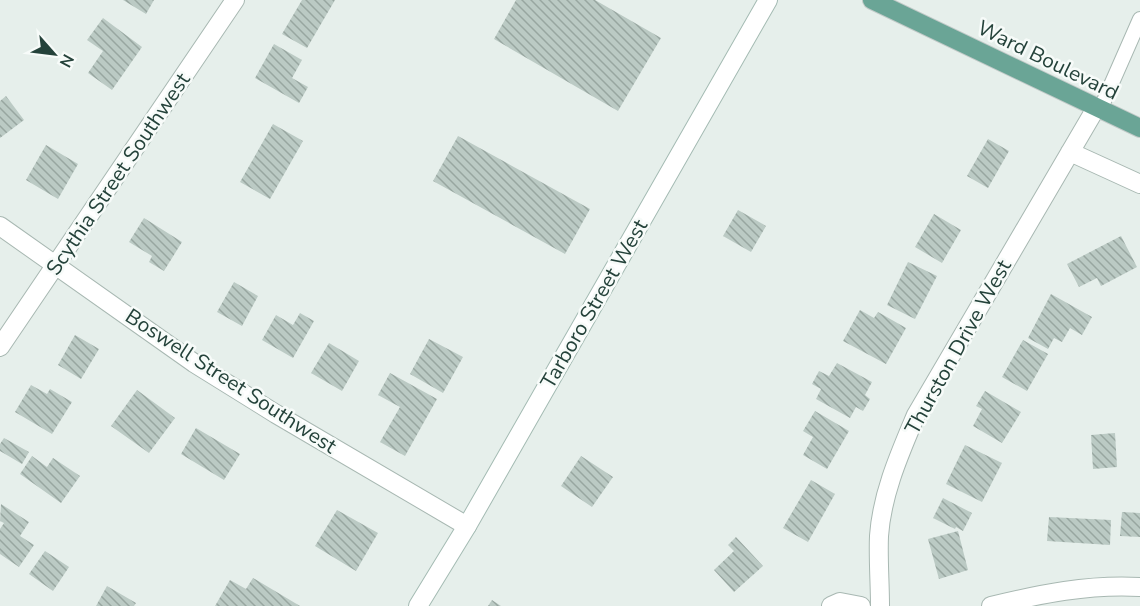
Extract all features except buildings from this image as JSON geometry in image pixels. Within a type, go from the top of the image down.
[{"type":"main road","name":"Ward Boulevard","points":[[872,0],[1140,128]]},
{"type":"street","name":"Scythia Street Southwest","points":[[0,347],[235,0]]},
{"type":"street","name":"Tarboro Street West","points":[[418,606],[467,526],[768,0]]},
{"type":"street","name":"Thurston Drive West","points":[[880,606],[879,535],[887,489],[916,415],[1070,152],[1098,109]]},
{"type":"street","points":[[1070,152],[1140,184]]},
{"type":"street","name":"Boswell Street Southwest","points":[[0,226],[194,363],[467,526]]},
{"type":"street","points":[[991,606],[1075,588],[1140,587]]},
{"type":"street","points":[[831,606],[840,603],[861,606]]},
{"type":"lane","points":[[1098,109],[1140,19]]}]
